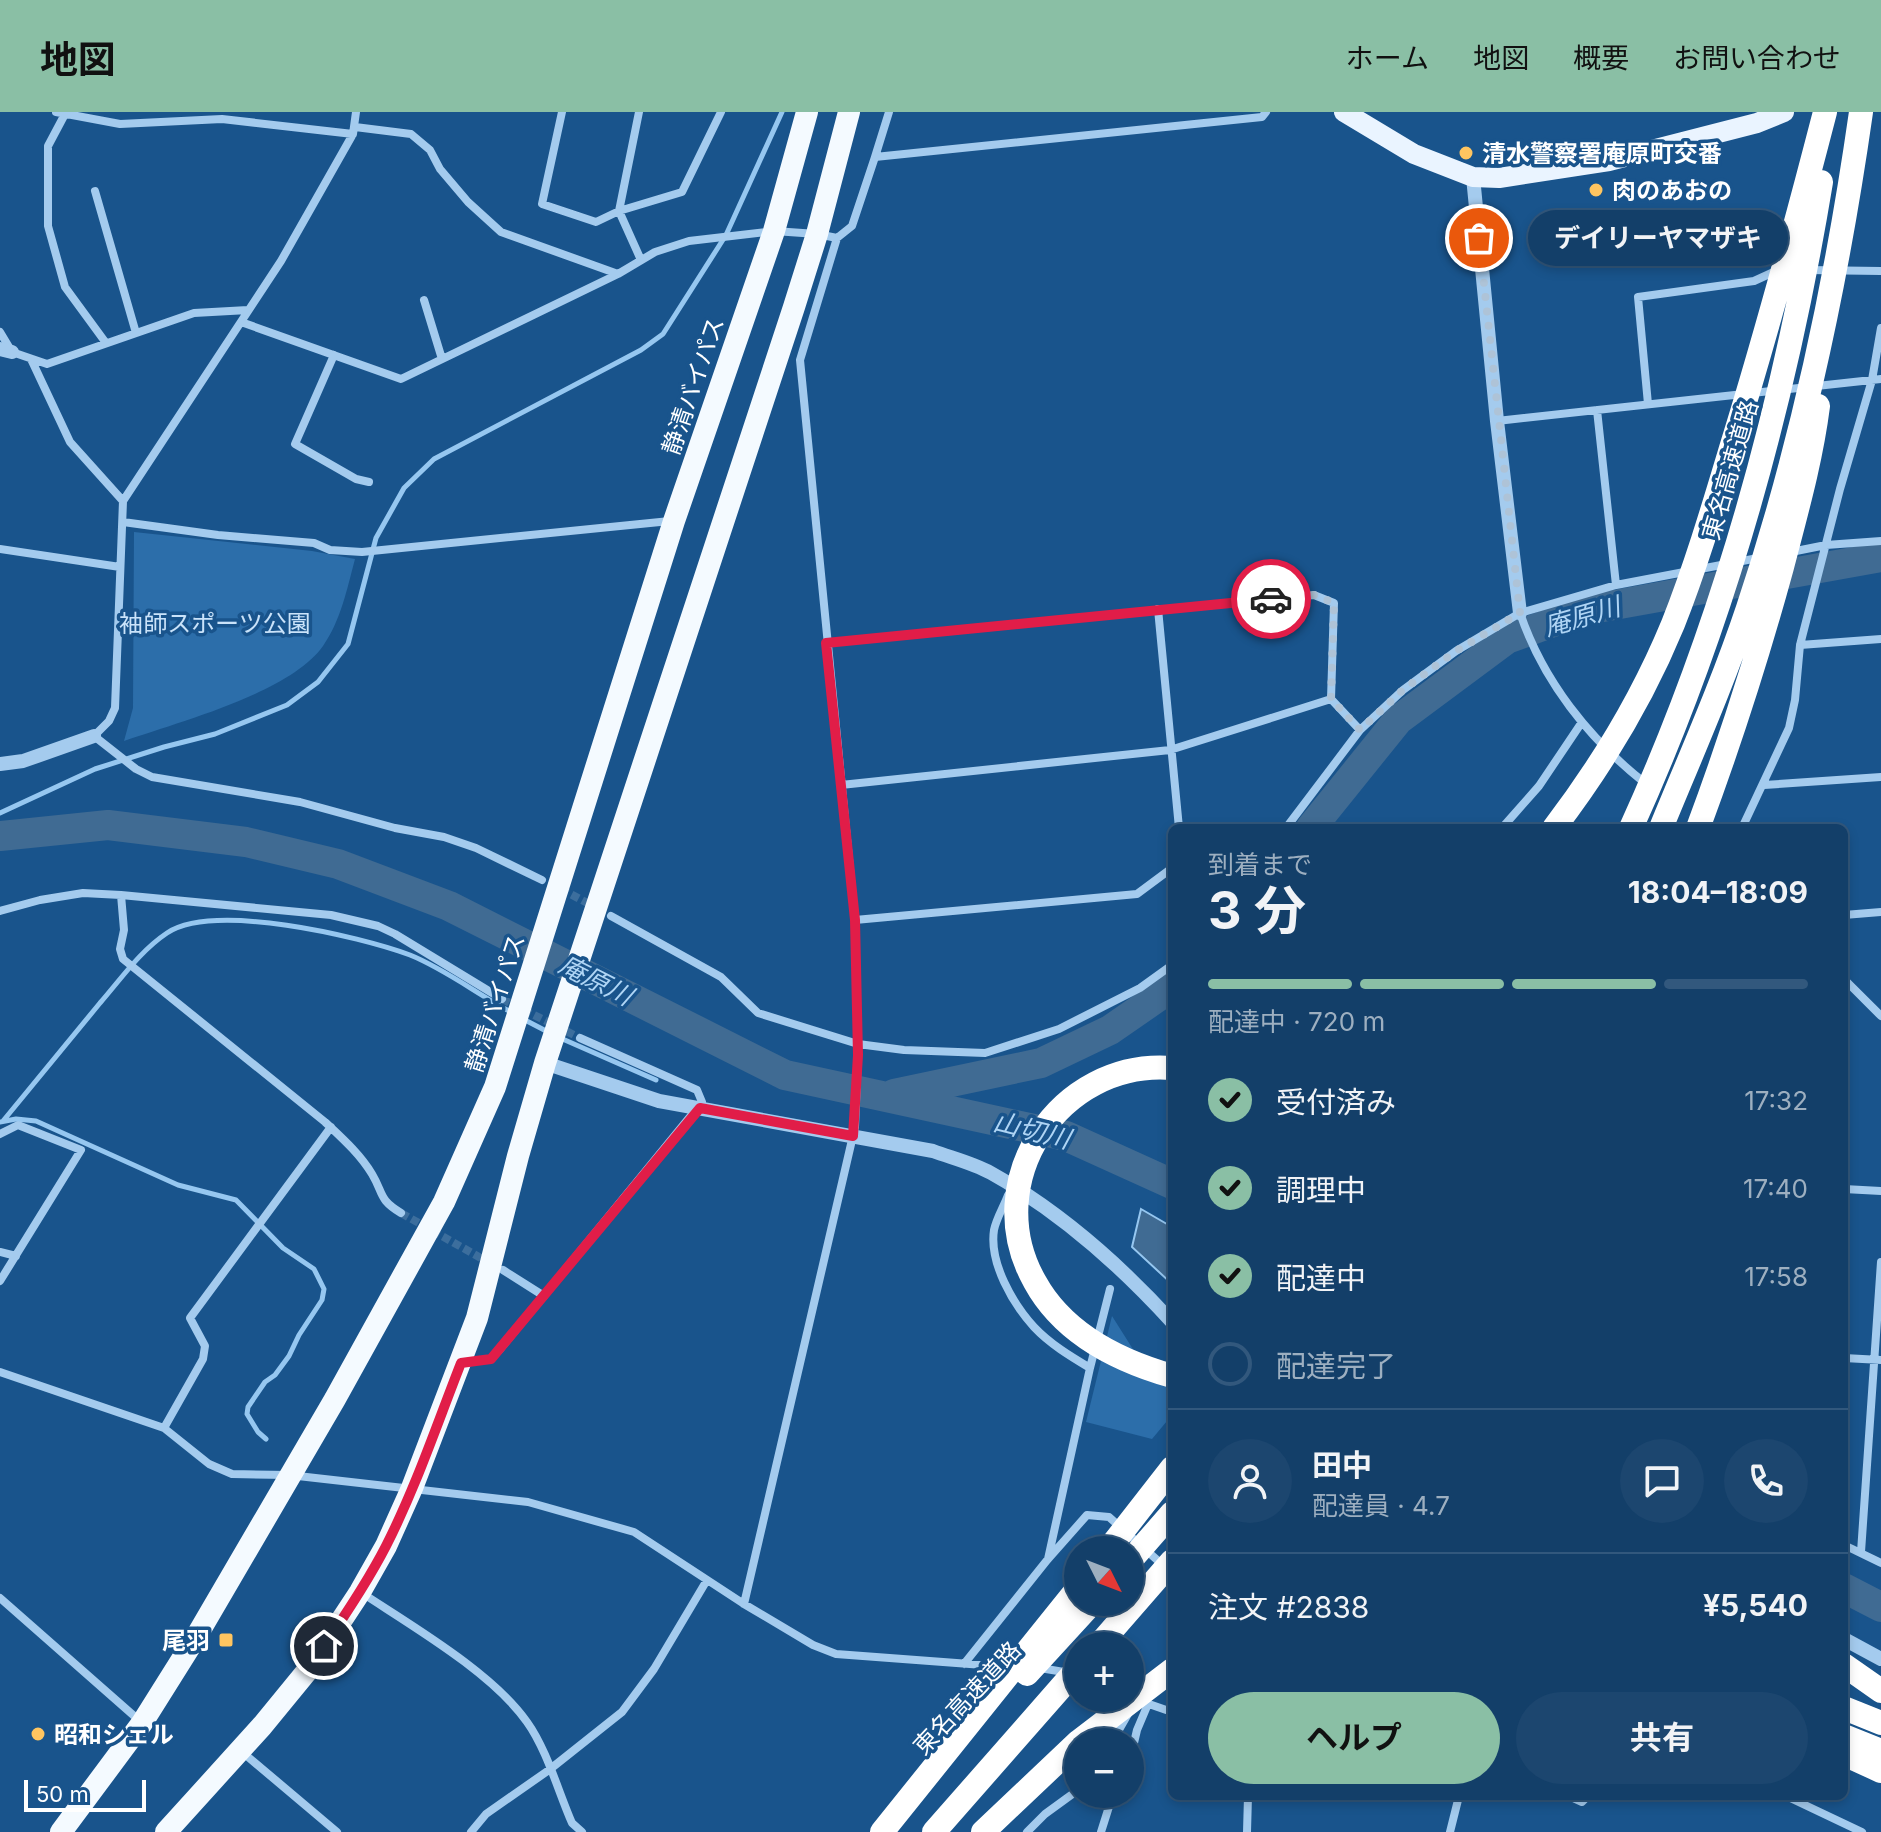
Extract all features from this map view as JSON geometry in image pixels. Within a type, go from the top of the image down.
[{"type":"highway","name":"静清バイパス","points":[[61,1832],[142,1723],[335,1399],[444,1202],[495,1087],[674,521],[774,231],[807,112]]},
{"type":"highway","points":[[166,1832],[312,1665],[386,1546],[412,1488],[477,1318],[518,1156],[586,934],[827,236],[849,112]]},
{"type":"highway","points":[[1557,824],[1599,767],[1648,680],[1673,623],[1752,382],[1825,112]]},
{"type":"highway","name":"東名高速道路","points":[[1633,824],[1656,781],[1712,627],[1755,486],[1785,376],[1803,290],[1832,112]]},
{"type":"highway","points":[[1697,824],[1709,798],[1759,609],[1788,472],[1817,376],[1861,112]]},
{"type":"highway","points":[[1662,824],[1723,679],[1759,609]]},
{"type":"highway","points":[[1168,1068],[1129,1071],[1099,1081],[1075,1096],[1054,1115],[1034,1139],[1024,1167],[1018,1191],[1017,1221],[1022,1249],[1034,1281],[1069,1323],[1097,1345],[1127,1362],[1168,1375]]},
{"type":"highway","points":[[1132,1536],[1168,1475]]},
{"type":"highway","points":[[1142,1536],[1168,1516]]},
{"type":"highway","points":[[1111,1632],[1168,1569]]},
{"type":"highway","points":[[882,1832],[1002,1694],[1037,1651],[1064,1610]]},
{"type":"highway","name":"東名高速道路","points":[[1037,1651],[1077,1616]]},
{"type":"highway","points":[[1848,1668],[1881,1691]]},
{"type":"highway","points":[[1096,1728],[1168,1673]]},
{"type":"highway","points":[[934,1832],[1064,1684]]},
{"type":"highway","points":[[1848,1710],[1881,1723]]},
{"type":"highway","points":[[1848,1738],[1881,1751]]},
{"type":"highway","points":[[983,1832],[1064,1756]]},
{"type":"highway","points":[[1848,1756],[1881,1771]]},
{"type":"main road","points":[[1344,112],[1414,154],[1473,177],[1520,176],[1609,161],[1757,117],[1784,112]]},
{"type":"street","points":[[0,764],[23,761],[94,736],[109,721],[115,708],[123,501],[281,261],[354,131],[356,112]]},
{"type":"street","points":[[562,112],[542,204],[596,222],[619,211],[682,192],[721,112]]},
{"type":"street","points":[[639,112],[619,211],[641,260]]},
{"type":"street","points":[[241,322],[401,379],[618,274],[655,252],[689,241],[774,231],[827,236],[852,226],[889,112]]},
{"type":"street","points":[[875,157],[1262,117],[1266,112]]},
{"type":"street","points":[[106,343],[65,287],[48,226],[48,146],[60,113],[120,124],[222,119],[411,134],[430,150],[440,169],[468,202],[501,232],[618,274]]},
{"type":"street","points":[[1473,177],[1497,421],[1521,617],[1537,657],[1582,722],[1625,767],[1656,781]]},
{"type":"street","points":[[95,191],[136,333]]},
{"type":"street","points":[[744,1604],[854,1131],[858,1055],[855,920],[800,360],[827,236]]},
{"type":"street","points":[[1648,404],[1638,297],[1754,281],[1776,270],[1881,271]]},
{"type":"street","points":[[424,300],[442,359]]},
{"type":"street","points":[[0,332],[6,350],[47,364],[194,313],[248,310]]},
{"type":"street","points":[[1744,824],[1789,728],[1800,645],[1876,380],[1881,328]]},
{"type":"street","points":[[334,355],[295,444],[356,479],[369,482]]},
{"type":"street","points":[[31,359],[70,442],[123,501]]},
{"type":"street","points":[[1497,421],[1876,380]]},
{"type":"street","points":[[1597,410],[1616,585]]},
{"type":"street","points":[[123,522],[218,535],[314,543],[330,550],[362,552],[674,521]]},
{"type":"street","points":[[1289,824],[1360,730],[1403,690],[1456,651],[1521,617],[1616,585],[1881,541]]},
{"type":"street","points":[[0,549],[120,567]]},
{"type":"street","points":[[826,643],[1314,595],[1334,603],[1331,699],[1360,730]]},
{"type":"street","points":[[1158,609],[1179,824]]},
{"type":"street","points":[[1800,645],[1881,639]]},
{"type":"street","points":[[841,785],[1170,750],[1331,699]]},
{"type":"street","points":[[1506,824],[1539,786],[1582,722]]},
{"type":"street","points":[[94,736],[136,769],[152,777],[300,802],[395,828],[444,837],[476,848],[542,880]]},
{"type":"street","points":[[1764,785],[1881,777]]},
{"type":"street","points":[[1674,791],[1679,810]]},
{"type":"street","points":[[855,920],[1137,894],[1168,871]]},
{"type":"street","points":[[0,911],[83,893],[331,915],[378,926],[395,934],[502,999]]},
{"type":"street","points":[[121,895],[124,930],[120,949],[123,959],[331,1127],[372,1175],[386,1204],[401,1213]]},
{"type":"street","points":[[1848,915],[1881,912]]},
{"type":"street","points":[[611,916],[721,977],[758,1013],[858,1044],[904,1050],[985,1053],[1059,1029],[1140,988],[1168,968]]},
{"type":"street","points":[[1848,983],[1881,1016]]},
{"type":"street","points":[[461,1363],[491,1359],[700,1108],[702,1096],[697,1090],[580,1038]]},
{"type":"street","points":[[545,1063],[659,1101],[854,1131],[933,1151],[976,1166],[1011,1187],[1100,1251],[1168,1318]]},
{"type":"street","points":[[0,1134],[18,1125],[81,1150],[0,1281]]},
{"type":"street","points":[[164,1428],[203,1359],[205,1346],[190,1318],[331,1127]]},
{"type":"street","points":[[1011,1187],[994,1230],[997,1263],[1013,1296],[1033,1326],[1057,1347],[1090,1368]]},
{"type":"street","points":[[1848,1189],[1881,1191]]},
{"type":"street","points":[[0,1252],[16,1256]]},
{"type":"street","points":[[1861,1552],[1877,1360],[1881,1262]]},
{"type":"street","points":[[503,1270],[544,1296]]},
{"type":"street","points":[[1048,1559],[1110,1289]]},
{"type":"street","points":[[1848,1358],[1877,1360]]},
{"type":"street","points":[[0,1372],[164,1428],[209,1464],[232,1474],[289,1475],[528,1502],[634,1532],[744,1604],[813,1645],[836,1654],[1064,1672]]},
{"type":"street","points":[[964,1664],[1087,1515],[1109,1517],[1168,1569]]},
{"type":"street","points":[[1848,1547],[1881,1563]]},
{"type":"street","points":[[471,1832],[486,1814],[549,1770],[622,1712],[654,1669],[707,1580]]},
{"type":"street","points":[[360,1592],[432,1639],[503,1694],[526,1720],[539,1742],[572,1823],[582,1832]]},
{"type":"street","points":[[0,1598],[142,1723]]},
{"type":"street","points":[[1848,1641],[1881,1659]]},
{"type":"street","points":[[1144,1685],[1168,1660]]},
{"type":"street","points":[[1144,1702],[1168,1711]]},
{"type":"street","points":[[1138,1728],[1148,1704]]},
{"type":"street","points":[[240,1751],[331,1830]]},
{"type":"street","points":[[1027,1832],[1064,1800]]},
{"type":"street","points":[[1247,1832],[1248,1800]]},
{"type":"street","points":[[1450,1832],[1458,1800]]},
{"type":"street","points":[[1794,1800],[1862,1832]]},
{"type":"street","points":[[1101,1832],[1108,1808]]},
{"type":"green space","name":"袖師スポーツ公園","points":[[134,532],[312,551],[355,559],[334,626],[323,646],[307,663],[260,692],[124,741],[133,708]]},
{"type":"green space","points":[[1112,1316],[1136,1354],[1168,1388],[1168,1420],[1152,1439],[1086,1422]]},
{"type":"shaded area","points":[[1141,1209],[1168,1225],[1168,1280],[1132,1247]]},
{"type":"waterway","points":[[0,813],[95,769],[215,734],[287,705],[318,682],[348,644],[376,538],[404,488],[434,459],[641,350],[663,334],[726,235],[782,112]]},
{"type":"waterway","name":"庵原川","points":[[1314,824],[1398,720],[1507,639],[1586,610],[1881,557]]},
{"type":"waterway","name":"庵原川","points":[[0,836],[108,825],[246,842],[338,864],[449,906],[785,1075],[1066,1136],[1168,1182]]},
{"type":"waterway","points":[[3,1121],[139,957],[167,933],[189,924],[251,921],[287,925],[387,947],[448,974],[511,1012]]},
{"type":"waterway","name":"庵原川","points":[[894,1094],[1041,1063],[1110,1030],[1168,990]]},
{"type":"waterway","points":[[523,1019],[550,1033]]},
{"type":"waterway","points":[[558,1037],[656,1080]]},
{"type":"waterway","points":[[0,1122],[16,1119],[36,1121],[178,1185],[236,1200],[283,1248],[314,1269],[324,1289],[322,1300],[289,1356],[275,1375],[265,1382],[248,1407],[247,1414],[266,1439]]},
{"type":"waterway","name":"山切川","points":[[1848,1590],[1881,1607]]},
{"type":"tunnel","points":[[561,889],[595,907]]},
{"type":"tunnel","points":[[502,999],[580,1038]]},
{"type":"tunnel","points":[[401,1213],[488,1262]]},
{"type":"way so far","points":[[1271,599],[1314,595],[1334,603],[1331,699],[1360,730],[1403,690],[1456,651],[1520,613],[1479,238]]},
{"type":"place","name":"清水警察署庵原町交番","points":[[1466,153]]},
{"type":"place","name":"肉のあおの","points":[[1596,190]]},
{"type":"place","name":"デイリーヤマザキ","points":[[1479,238]]},
{"type":"place","name":"尾羽","points":[[226,1640]]},
{"type":"place","name":"昭和シェル","points":[[38,1734]]},
{"type":"route","points":[[324,1646],[386,1546],[461,1363],[491,1359],[700,1108],[853,1136],[858,1055],[855,920],[826,643],[1271,599]]}]
